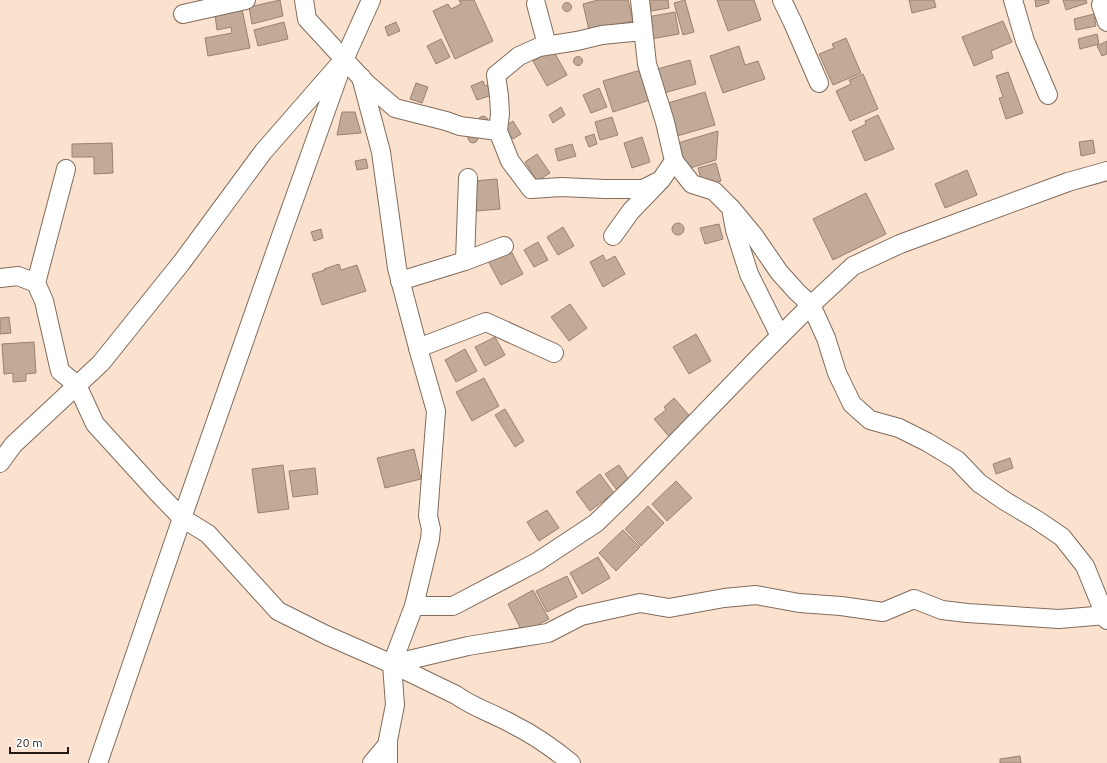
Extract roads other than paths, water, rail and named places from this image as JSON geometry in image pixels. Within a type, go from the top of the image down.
[{"type":"street","points":[[183,14],[246,0]]},
{"type":"street","points":[[304,0],[307,19],[344,60],[395,108],[460,126],[498,131]]},
{"type":"street","points":[[98,763],[182,518],[344,60],[371,0]]},
{"type":"street","points":[[392,664],[468,646],[548,633],[581,616],[640,603],[669,608],[724,598],[756,595],[799,603],[841,606],[882,612],[914,599],[942,610],[967,613],[1059,619],[1106,617],[1085,566],[1062,537],[1005,501],[979,482],[957,460],[927,442],[899,428],[870,420],[852,404],[837,373],[826,338],[811,305],[779,272],[755,237],[731,208],[714,191],[692,184],[674,161],[665,122],[647,64],[640,0]]},
{"type":"street","points":[[782,0],[819,83]]},
{"type":"street","points":[[1013,0],[1025,41],[1048,95]]},
{"type":"street","points":[[1103,0],[1101,5],[1107,22]]},
{"type":"street","points":[[536,4],[547,45]]},
{"type":"street","points":[[643,31],[602,35],[577,41],[539,46],[518,56],[496,76],[500,114],[498,131],[510,161],[530,189],[561,187],[643,189],[661,180]]},
{"type":"street","points":[[0,463],[13,445],[101,363],[182,262],[264,152],[344,60]]},
{"type":"street","points":[[361,77],[381,152],[397,268],[436,411],[428,516],[431,529],[414,606],[392,664],[395,705],[388,740],[388,763]]},
{"type":"street","points":[[613,236],[631,211],[661,180],[674,161]]},
{"type":"street","points":[[66,169],[36,283],[44,301],[60,371],[77,385],[95,424],[182,518],[208,534],[278,611],[326,635],[392,664],[456,695],[466,702],[514,724],[571,763]]},
{"type":"street","points":[[414,606],[453,606],[537,562],[596,523],[632,490],[811,305],[853,266],[900,244],[1068,182],[1107,171]]},
{"type":"street","points":[[465,261],[468,178]]},
{"type":"street","points":[[731,208],[735,230],[749,274],[780,336]]},
{"type":"street","points":[[400,281],[465,261],[504,246]]},
{"type":"street","points":[[0,278],[18,276],[36,283]]},
{"type":"street","points":[[418,348],[486,322],[554,353]]},
{"type":"street","points":[[372,763],[388,744]]}]
